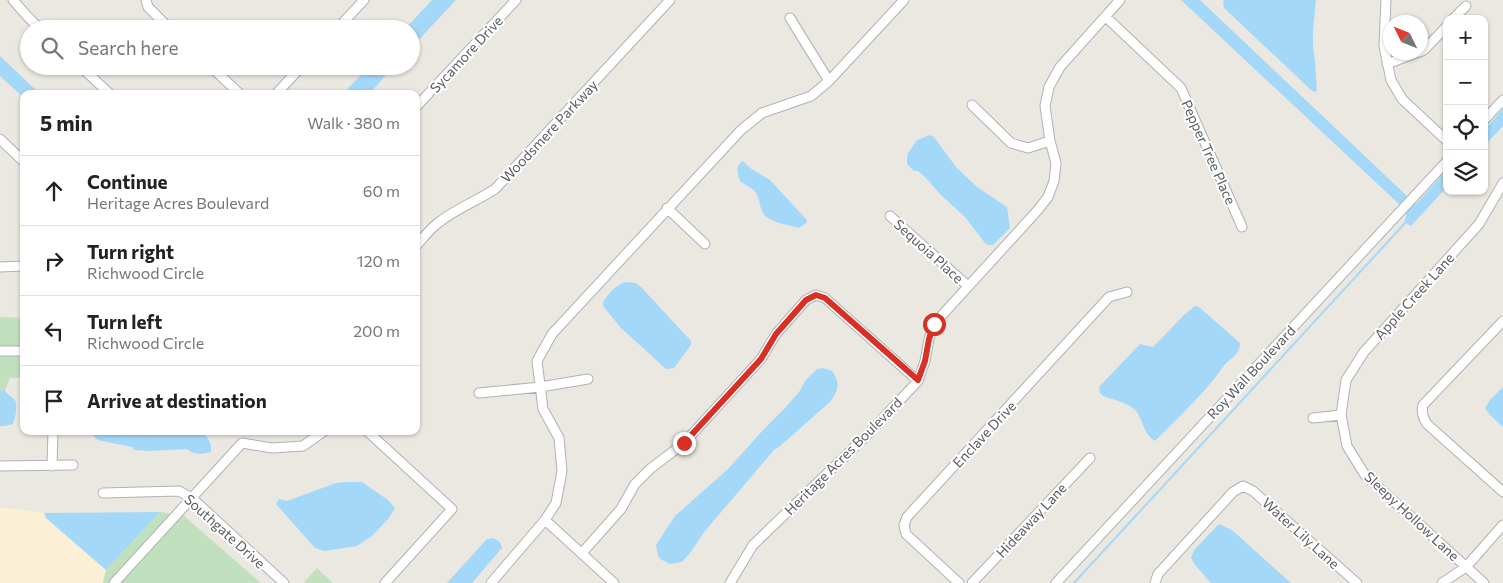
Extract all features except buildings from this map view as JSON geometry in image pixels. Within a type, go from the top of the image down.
[{"type":"street","points":[[13,0],[31,20]]},
{"type":"street","points":[[146,0],[148,7],[161,20]]},
{"type":"street","points":[[345,20],[364,0]]},
{"type":"street","name":"Sycamore Drive","points":[[420,103],[516,0]]},
{"type":"street","name":"Woodsmere Parkway","points":[[420,242],[437,224],[456,210],[480,199],[495,189],[670,0]]},
{"type":"street","points":[[491,583],[545,520],[556,503],[562,471],[558,438],[543,409],[537,361],[552,334],[741,130],[762,113],[811,96],[829,81],[904,0]]},
{"type":"street","name":"Heritage Acres Boulevard","points":[[730,583],[754,545],[868,435],[918,380],[925,361],[934,324],[1038,211],[1048,197],[1054,181],[1056,163],[1050,141],[1045,106],[1049,87],[1060,67],[1120,0]]},
{"type":"street","points":[[1386,0],[1384,46],[1392,80],[1402,99],[1443,137]]},
{"type":"street","points":[[1457,15],[1466,6]]},
{"type":"street","name":"Pepper Tree Place","points":[[1106,17],[1181,88],[1242,227]]},
{"type":"street","points":[[790,18],[829,81]]},
{"type":"street","points":[[1428,46],[1443,30]]},
{"type":"street","points":[[1387,64],[1398,60]]},
{"type":"street","points":[[90,75],[106,90]]},
{"type":"street","points":[[220,75],[236,90]]},
{"type":"street","points":[[280,90],[294,75]]},
{"type":"street","points":[[1488,116],[1503,100]]},
{"type":"street","points":[[972,105],[1011,143],[1028,148],[1050,141]]},
{"type":"street","points":[[0,139],[20,158]]},
{"type":"street","name":"Roy Wall Boulevard","points":[[1056,583],[1443,165]]},
{"type":"street","name":"Apple Creek Lane","points":[[1341,415],[1346,380],[1364,352],[1479,224],[1503,183]]},
{"type":"street","points":[[668,208],[705,244]]},
{"type":"street","name":"Sequoia Place","points":[[890,216],[968,286]]},
{"type":"street","points":[[0,266],[20,266]]},
{"type":"street","name":"Enclave Drive","points":[[959,583],[906,534],[904,525],[907,517],[1109,297],[1127,292]]},
{"type":"street","points":[[582,554],[621,509],[635,484],[650,469],[684,443],[761,359],[776,334],[806,300],[816,295],[825,298],[918,380]]},
{"type":"street","points":[[1503,321],[1423,405],[1422,412],[1427,424],[1503,492]]},
{"type":"street","points":[[0,351],[20,351]]},
{"type":"street","points":[[479,393],[540,387],[588,379]]},
{"type":"street","points":[[1313,418],[1341,415]]},
{"type":"street","name":"Sleepy Hollow Lane","points":[[1341,415],[1347,446],[1365,475],[1484,583]]},
{"type":"street","points":[[52,435],[52,466]]},
{"type":"street","points":[[114,583],[242,443],[272,448],[303,446],[318,435]]},
{"type":"street","points":[[371,435],[452,509],[385,583]]},
{"type":"street","name":"Hideaway Lane","points":[[972,583],[1090,458]]},
{"type":"street","points":[[0,466],[73,465]]},
{"type":"street","name":"Water Lily Lane","points":[[1154,582],[1158,574],[1233,492],[1243,486],[1253,491],[1357,583]]},
{"type":"street","name":"Southgate Drive","points":[[102,493],[179,491],[192,498],[284,583]]},
{"type":"street","points":[[545,520],[614,583]]},
{"type":"street","points":[[1442,583],[1466,567],[1503,525]]},
{"type":"shaded area","points":[[0,507],[44,513],[46,518],[106,570],[103,583],[0,583]]},
{"type":"green space","points":[[0,317],[20,318],[20,347],[0,347]]},
{"type":"green space","points":[[0,355],[20,355],[20,378],[10,378],[5,390],[0,391]]},
{"type":"green space","points":[[160,512],[172,514],[108,583],[103,583],[106,570]]},
{"type":"green space","points":[[183,515],[261,583],[120,583]]},
{"type":"green space","points":[[317,568],[333,583],[305,583]]},
{"type":"water","points":[[432,0],[456,0],[420,38],[420,20],[413,20]]},
{"type":"water","points":[[1181,0],[1200,0],[1408,197],[1400,205]]},
{"type":"water","points":[[1224,0],[1316,0],[1313,45],[1317,91],[1314,92],[1310,89],[1224,8]]},
{"type":"water","points":[[0,56],[36,90],[20,90],[20,94],[0,76]]},
{"type":"water","points":[[361,75],[386,75],[373,90],[347,90]]},
{"type":"water","points":[[1503,109],[1503,126],[1488,142],[1488,126]]},
{"type":"water","points":[[930,135],[934,137],[956,167],[977,187],[1007,207],[1010,228],[993,245],[985,243],[965,217],[925,177],[918,171],[914,171],[907,164],[908,153],[917,140]]},
{"type":"water","points":[[743,161],[750,168],[770,180],[807,222],[799,228],[775,222],[765,216],[756,193],[740,181],[738,167]]},
{"type":"water","points":[[1443,174],[1443,191],[1411,226],[1404,222],[1406,211],[1414,202],[1416,204]]},
{"type":"water","points":[[626,282],[636,283],[641,287],[691,341],[691,345],[674,368],[666,369],[621,328],[603,306],[603,302],[610,293]]},
{"type":"water","points":[[1195,306],[1199,307],[1240,343],[1240,347],[1200,395],[1155,441],[1148,435],[1134,408],[1103,396],[1100,393],[1099,387],[1140,344],[1153,347]]},
{"type":"water","points":[[823,368],[832,371],[837,379],[837,391],[830,402],[774,450],[705,531],[682,562],[670,564],[662,560],[658,556],[656,545],[675,516],[728,469],[785,408],[799,392],[806,380],[817,369]]},
{"type":"water","points":[[1503,387],[1503,427],[1485,408]]},
{"type":"water","points":[[5,390],[14,399],[16,411],[13,424],[0,426],[0,391]]},
{"type":"water","points":[[93,435],[205,435],[211,445],[211,452],[193,453],[187,449],[135,450],[132,447],[96,439]]},
{"type":"water","points":[[362,482],[388,500],[395,508],[389,518],[372,536],[357,546],[324,551],[315,548],[276,504],[279,499],[287,501],[336,483]]},
{"type":"water","points":[[160,512],[106,570],[46,518],[44,513]]},
{"type":"water","points":[[1219,524],[1232,530],[1291,583],[1211,583],[1191,558],[1194,550]]},
{"type":"water","points":[[493,538],[500,542],[502,548],[472,583],[447,583],[487,539]]},
{"type":"waterway","points":[[1074,583],[1406,222]]},
{"type":"route","points":[[684,443],[761,359],[776,334],[806,300],[816,295],[825,298],[918,380],[925,361],[934,324]]}]
